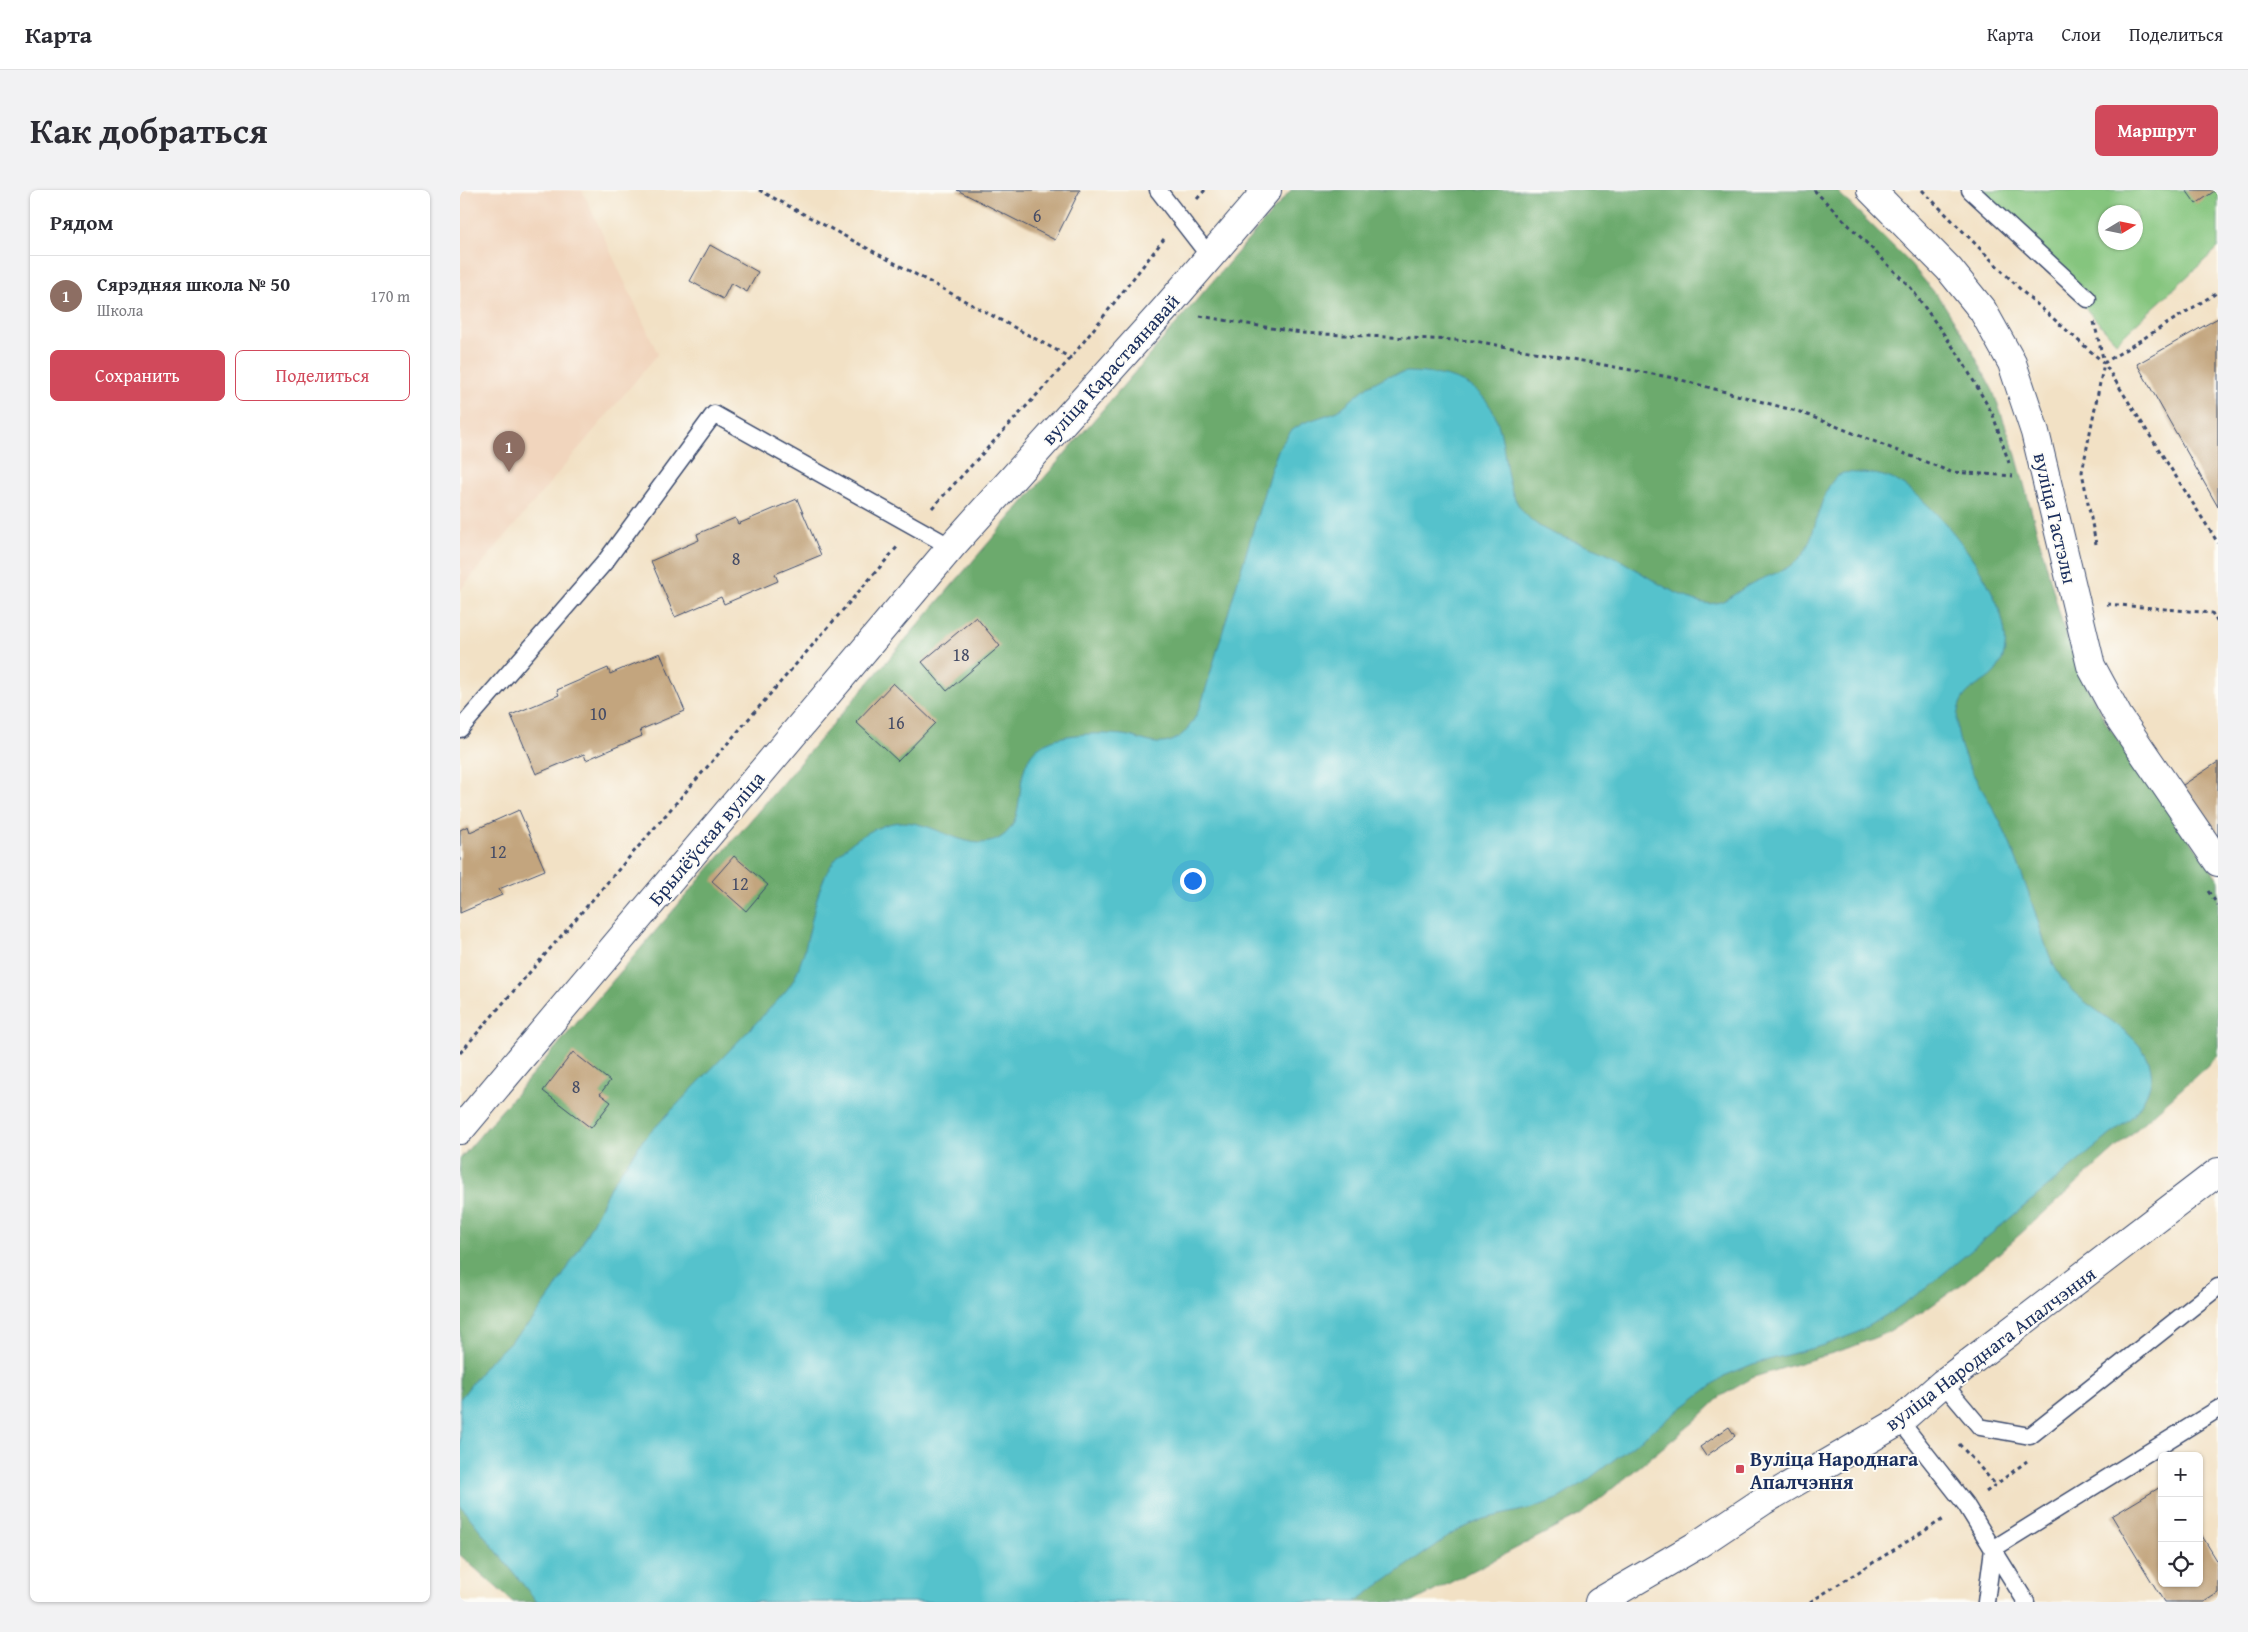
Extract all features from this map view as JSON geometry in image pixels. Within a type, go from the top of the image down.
[{"type":"street","name":"вуліца Карастаянавай","points":[[951,547],[1164,310],[1267,190]]},
{"type":"street","name":"вуліца Гастэлы","points":[[1871,190],[1954,276],[1983,311],[2012,363],[2036,432],[2077,610],[2092,666],[2118,716],[2218,862]]},
{"type":"street","name":"Брылёўская вуліца","points":[[460,1130],[951,547]]},
{"type":"street","name":"вуліца Народнага Апалчэння","points":[[1599,1602],[1697,1545],[1763,1500],[1900,1421],[1943,1384],[2218,1172]]},
{"type":"lane","points":[[1158,190],[1210,257]]},
{"type":"lane","points":[[1970,190],[2088,299]]},
{"type":"lane","points":[[460,729],[604,562],[714,414],[951,547]]},
{"type":"lane","points":[[1943,1384],[1980,1427],[2030,1436],[2218,1287]]},
{"type":"lane","points":[[1993,1549],[2218,1409]]},
{"type":"lane","points":[[1900,1421],[1966,1505],[2026,1602]]},
{"type":"lane","points":[[1986,1602],[1993,1549]]},
{"type":"path","points":[[759,190],[1071,358]]},
{"type":"path","points":[[460,1053],[914,527],[1071,358],[1205,190]]},
{"type":"path","points":[[1814,190],[1911,288],[1954,350],[1993,415],[2014,484]]},
{"type":"path","points":[[1922,190],[2024,292],[2104,363],[2218,543]]},
{"type":"path","points":[[2104,363],[2218,292]]},
{"type":"path","points":[[2088,299],[2104,363],[2082,472],[2096,547]]},
{"type":"path","points":[[1164,310],[1301,333],[1475,341],[1674,378],[1800,412],[1951,472],[2013,476]]},
{"type":"path","points":[[2105,594],[2107,604]]},
{"type":"path","points":[[2077,610],[2107,604],[2212,613],[2218,623]]},
{"type":"path","points":[[2206,889],[2218,905]]},
{"type":"path","points":[[1959,1444],[1996,1485]]},
{"type":"path","points":[[1810,1602],[1966,1505],[2034,1456]]},
{"type":"shaded area","points":[[460,190],[582,190],[658,354],[460,590]]},
{"type":"green space","points":[[1291,190],[1836,190],[1910,263],[1943,303],[1968,343],[1993,391],[2016,455],[2063,626],[2081,675],[2107,724],[2218,879],[2218,1056],[1997,1255],[1962,1284],[1924,1311],[1884,1334],[1849,1348],[1754,1377],[1721,1396],[1694,1422],[1580,1515],[1413,1602],[513,1602],[460,1555],[460,1159]]},
{"type":"green space","points":[[1978,190],[2218,190],[2218,248],[2116,342]]},
{"type":"water","points":[[1407,372],[1453,378],[1466,384],[1487,402],[1495,415],[1500,431],[1508,478],[1515,499],[1521,509],[1537,525],[1607,553],[1667,588],[1698,602],[1713,603],[1726,600],[1754,582],[1783,570],[1796,561],[1802,555],[1812,535],[1829,487],[1835,478],[1843,473],[1870,474],[1894,480],[1922,499],[1941,518],[1978,567],[1993,594],[2003,621],[2005,645],[1999,666],[1993,674],[1967,693],[1962,699],[1957,720],[1960,744],[1970,768],[2007,836],[2055,968],[2075,994],[2134,1040],[2143,1050],[2149,1062],[2151,1069],[2150,1083],[2134,1115],[1926,1288],[1893,1311],[1856,1333],[1825,1345],[1753,1364],[1724,1376],[1582,1484],[1559,1498],[1536,1507],[1483,1519],[1455,1532],[1355,1602],[537,1602],[460,1505],[460,1399],[486,1365],[532,1321],[553,1292],[582,1244],[610,1187],[643,1140],[791,985],[803,956],[820,890],[828,871],[840,853],[859,838],[885,825],[901,822],[916,824],[973,842],[986,843],[1000,838],[1010,828],[1016,816],[1023,773],[1028,760],[1037,748],[1052,740],[1077,735],[1105,734],[1165,743],[1179,737],[1194,720],[1201,705],[1271,469],[1279,448],[1291,431],[1303,423],[1338,411],[1368,386],[1387,376]]},
{"type":"building","points":[[957,190],[1080,190],[1055,240]]},
{"type":"building","points":[[2186,190],[2216,190],[2196,204]]},
{"type":"building","points":[[710,245],[758,272],[747,292],[731,283],[723,299],[690,281]]},
{"type":"building","points":[[2218,318],[2218,507],[2137,364]]},
{"type":"building","points":[[797,499],[821,555],[775,574],[778,581],[724,604],[721,597],[675,617],[651,561],[699,540],[697,534],[735,518],[738,524]]},
{"type":"building","points":[[976,617],[1000,646],[947,691],[922,662]]},
{"type":"building","points":[[660,653],[685,711],[640,730],[642,736],[586,760],[584,754],[536,774],[511,715],[559,695],[557,690],[608,668],[610,674]]},
{"type":"building","points":[[893,683],[935,723],[898,761],[856,722]]},
{"type":"building","points":[[2218,762],[2218,843],[2180,787]]},
{"type":"building","points":[[519,810],[545,870],[499,889],[502,895],[460,913],[460,830],[468,826],[470,832]]},
{"type":"building","points":[[734,856],[768,885],[746,911],[712,881]]},
{"type":"building","points":[[573,1052],[610,1081],[600,1094],[611,1102],[591,1128],[543,1091]]},
{"type":"building","points":[[1729,1427],[1735,1436],[1706,1456],[1700,1447]]},
{"type":"building","points":[[2158,1488],[2158,1587],[2203,1587],[2203,1538],[2218,1562],[2218,1593],[2204,1602],[2164,1602],[2112,1516]]},
{"type":"place","name":"Сярэдняя школа № 50","points":[[509,472]]},
{"type":"place","name":"Вуліца Народнага Апалчэння","points":[[1740,1469]]}]
